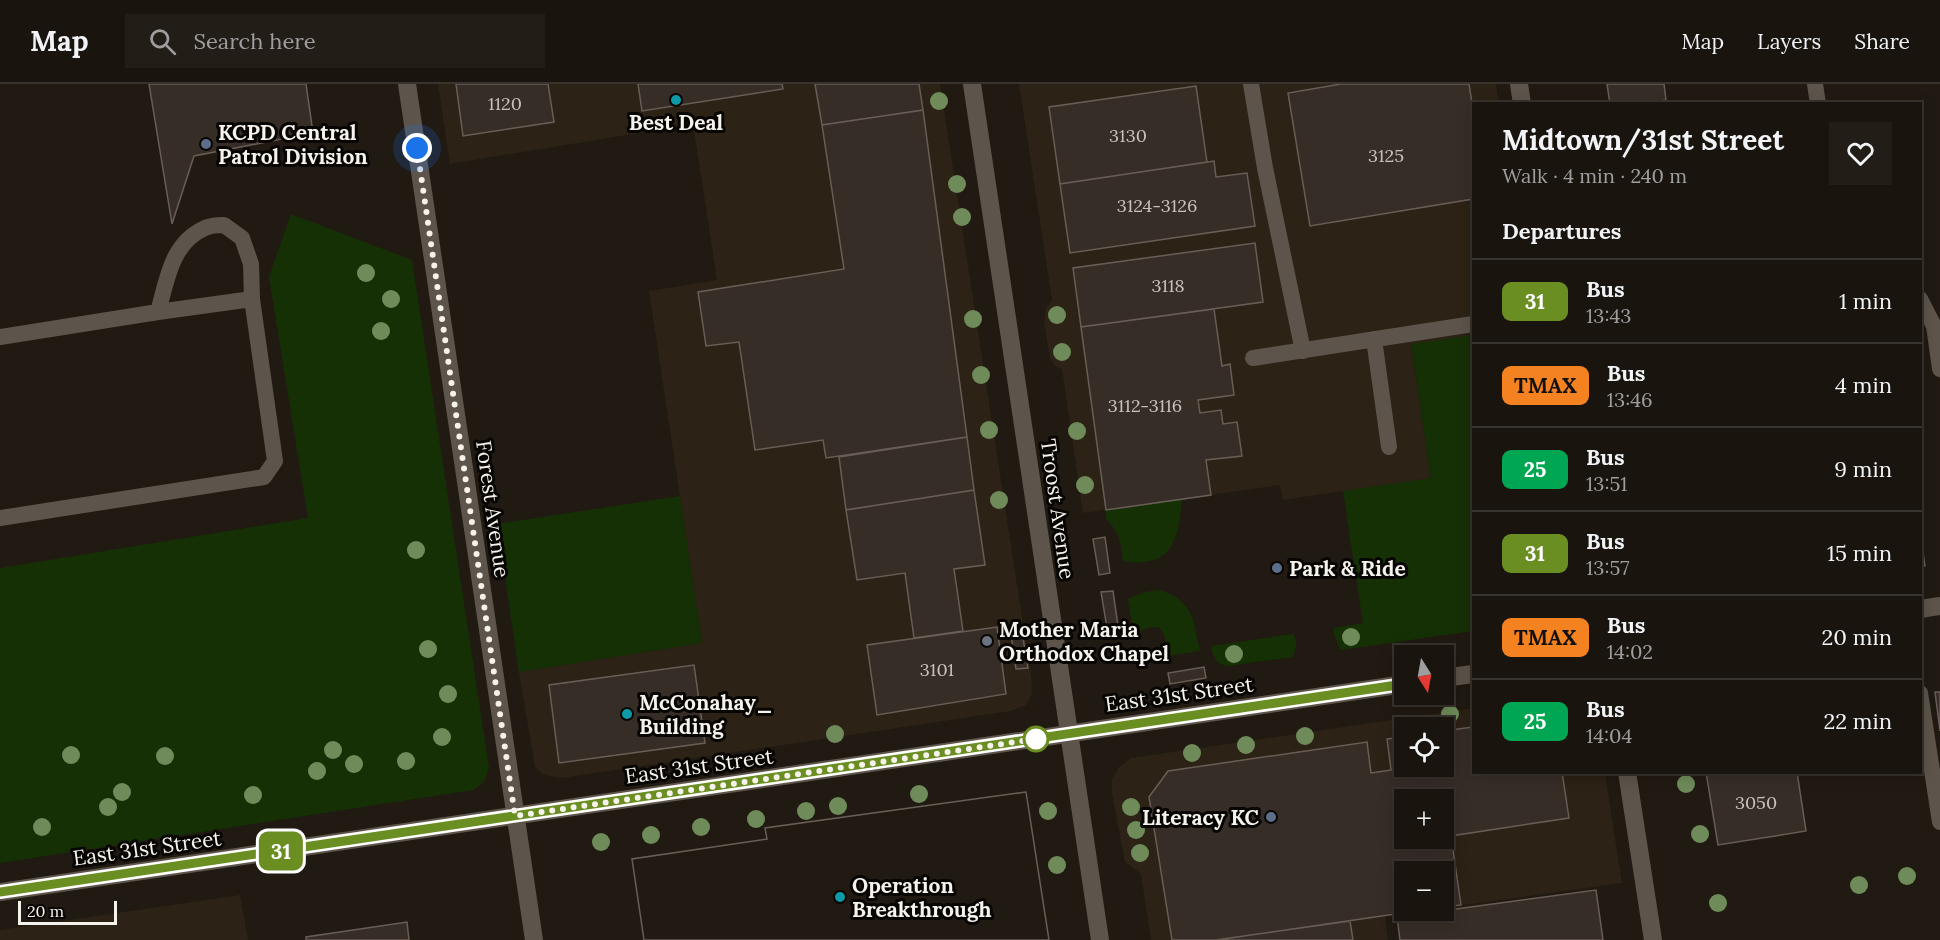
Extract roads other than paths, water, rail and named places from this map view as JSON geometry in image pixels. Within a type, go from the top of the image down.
[{"type":"main road","name":"Forest Avenue","points":[[407,84],[534,940]]},
{"type":"main road","name":"Troost Avenue","points":[[972,84],[1100,940]]},
{"type":"main road","points":[[1519,84],[1522,102]]},
{"type":"main road","points":[[1922,609],[1940,606]]},
{"type":"main road","points":[[1454,677],[1472,674]]},
{"type":"main road","name":"East 31st Street","points":[[0,892],[1394,685]]},
{"type":"main road","points":[[1627,774],[1653,940]]},
{"type":"lane","points":[[1251,84],[1265,168],[1302,351]]},
{"type":"lane","points":[[1815,84],[1818,102]]},
{"type":"lane","points":[[0,518],[264,477],[275,461],[252,299],[251,264],[242,238],[224,225],[206,227],[183,243],[171,267],[158,312]]},
{"type":"lane","points":[[0,337],[252,299]]},
{"type":"lane","points":[[1922,303],[1934,326],[1940,369]]},
{"type":"lane","points":[[1253,358],[1472,324]]},
{"type":"lane","points":[[1374,339],[1389,447]]},
{"type":"lane","points":[[1922,706],[1940,822]]},
{"type":"place","name":"Best Deal","points":[[676,100]]},
{"type":"place","name":"KCPD Central Patrol Division","points":[[206,144]]},
{"type":"place","name":"Park & Ride","points":[[1277,568]]},
{"type":"place","name":"Mother Maria Orthodox Chapel","points":[[987,641]]},
{"type":"place","name":"McConahay_ Building","points":[[627,714]]},
{"type":"place","name":"Literacy KC","points":[[1271,817]]},
{"type":"place","name":"Operation Breakthrough","points":[[840,897]]}]
